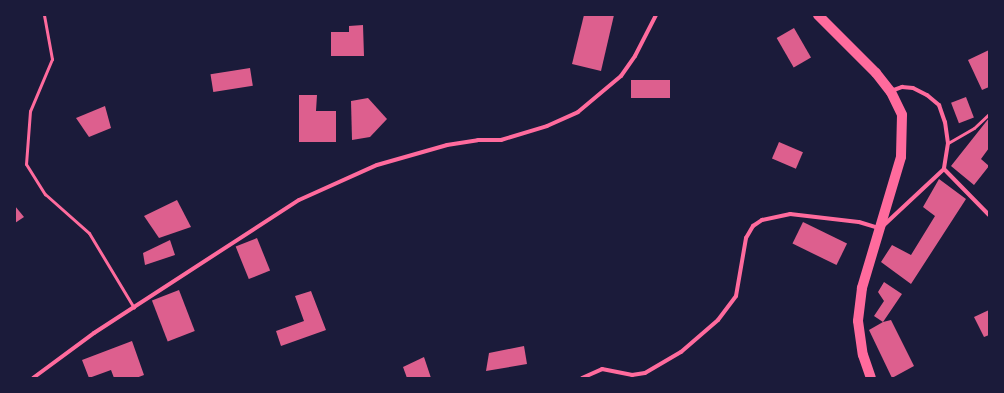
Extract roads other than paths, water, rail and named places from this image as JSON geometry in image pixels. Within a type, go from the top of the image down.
[{"type":"main road","points":[[818,15],[891,92],[902,115],[903,134],[901,157],[862,288],[858,321],[863,355],[871,378]]},
{"type":"street","points":[[33,378],[94,333],[299,200],[377,165],[447,145],[478,140],[501,140],[547,126],[578,112],[621,76],[636,56],[656,15]]},
{"type":"street","points":[[582,378],[602,369],[632,375],[645,373],[681,352],[718,320],[736,296],[746,238],[753,226],[762,220],[790,214],[859,222],[880,229],[944,169],[948,143],[945,122],[938,105],[927,95],[913,88],[902,87],[891,92]]},
{"type":"street","points":[[944,169],[989,215]]},
{"type":"lane","points":[[44,15],[52,59],[30,111],[26,164],[45,194],[89,233],[134,308]]},
{"type":"lane","points":[[948,143],[974,128],[989,114]]}]
